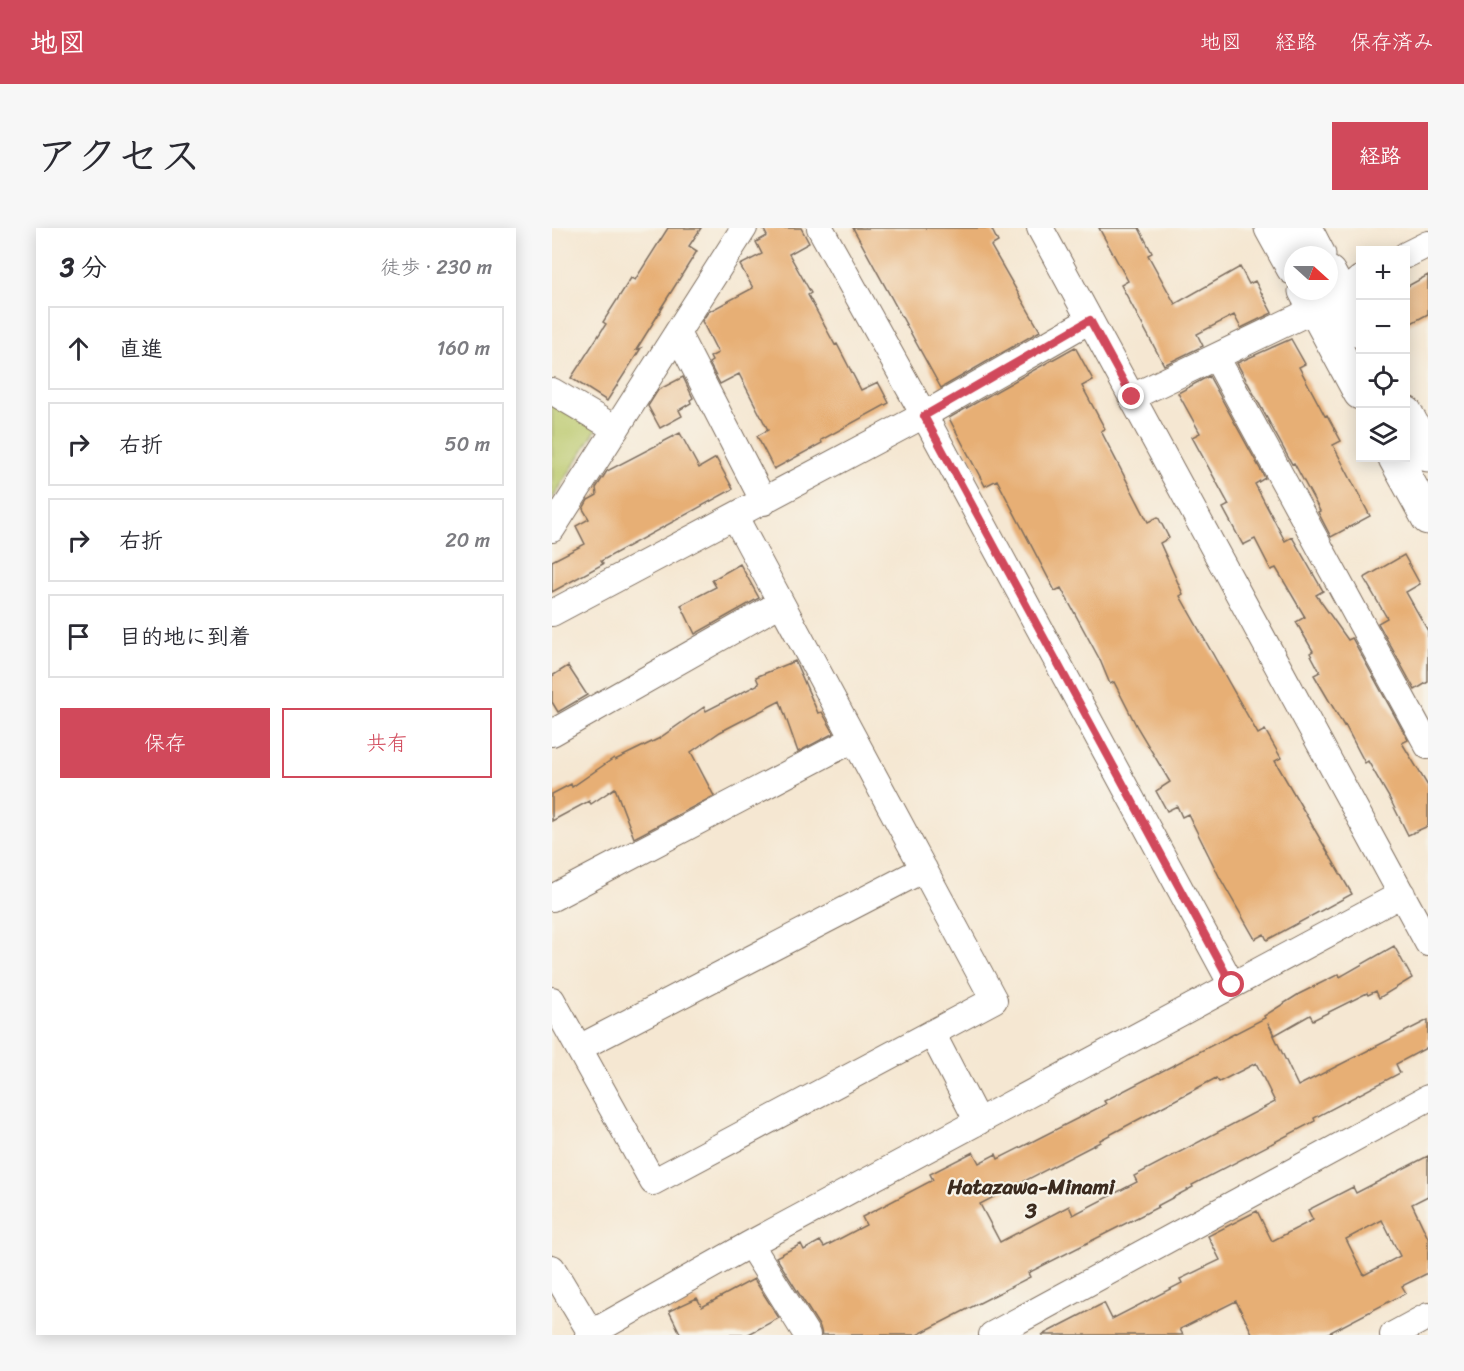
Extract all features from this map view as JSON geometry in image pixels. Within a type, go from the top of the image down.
[{"type":"street","points":[[552,530],[744,228]]},
{"type":"street","points":[[820,228],[1232,985]]},
{"type":"street","points":[[1040,228],[1428,944]]},
{"type":"street","points":[[1271,228],[1284,252]]},
{"type":"street","points":[[1305,228],[1314,246]]},
{"type":"street","points":[[1410,253],[1428,244]]},
{"type":"street","points":[[1132,397],[1216,357],[1312,300]]},
{"type":"street","points":[[1333,300],[1356,379]]},
{"type":"street","points":[[1338,300],[1356,325]]},
{"type":"street","points":[[552,613],[924,416],[1090,320]]},
{"type":"street","points":[[677,333],[764,502]]},
{"type":"street","points":[[1216,357],[1428,746]]},
{"type":"street","points":[[552,391],[616,429]]},
{"type":"street","points":[[1410,421],[1428,455]]},
{"type":"street","points":[[1397,462],[1428,518]]},
{"type":"street","points":[[552,1000],[653,1182],[994,1000],[735,518]]},
{"type":"street","points":[[552,733],[781,603]]},
{"type":"street","points":[[552,898],[854,740]]},
{"type":"street","points":[[579,1048],[924,869]]},
{"type":"street","points":[[552,1268],[589,1334],[750,1244],[1402,894]]},
{"type":"street","points":[[932,1033],[978,1122]]},
{"type":"street","points":[[992,1335],[1428,1098]]},
{"type":"street","points":[[750,1244],[807,1335]]},
{"type":"street","points":[[1393,1335],[1428,1316]]},
{"type":"green space","points":[[552,400],[598,427],[552,500]]},
{"type":"building","points":[[668,228],[701,228],[689,246],[697,251],[636,350],[641,348],[607,401],[571,378],[606,324],[603,322],[631,278],[635,280]]},
{"type":"building","points":[[763,228],[801,228],[809,243],[789,254],[811,293],[808,295],[861,390],[878,382],[889,403],[774,469],[757,436],[768,430],[739,374],[720,384],[709,363],[712,361],[710,357],[718,353],[702,321],[708,312],[753,288],[740,265],[762,254],[756,242],[767,236]]},
{"type":"building","points":[[853,228],[991,228],[998,242],[991,246],[1040,331],[941,388]]},
{"type":"building","points":[[1099,228],[1139,228],[1152,253],[1148,255],[1175,304],[1240,267],[1249,284],[1255,281],[1272,313],[1241,328],[1234,315],[1197,334],[1203,346],[1164,365],[1121,285],[1128,281]]},
{"type":"building","points":[[1428,275],[1428,314],[1410,324],[1410,300],[1410,285]]},
{"type":"building","points":[[1291,339],[1305,364],[1299,367],[1341,441],[1333,445],[1370,516],[1331,537],[1318,512],[1320,511],[1237,363]]},
{"type":"building","points":[[1075,347],[1093,380],[1082,386],[1105,429],[1101,431],[1148,522],[1158,517],[1169,538],[1160,543],[1183,594],[1180,596],[1258,734],[1265,730],[1281,758],[1275,761],[1352,894],[1267,940],[1264,934],[1255,939],[1220,878],[1188,814],[1182,817],[1177,806],[1167,811],[1156,791],[1170,782],[1137,727],[1114,682],[1110,684],[1100,660],[1061,588],[1055,591],[997,480],[985,486],[949,418]]},
{"type":"building","points":[[1209,376],[1265,478],[1255,484],[1285,541],[1292,537],[1323,591],[1316,595],[1348,640],[1352,638],[1408,740],[1402,743],[1428,786],[1428,826],[1408,835],[1368,761],[1365,763],[1314,675],[1320,672],[1310,653],[1313,651],[1296,622],[1305,617],[1276,568],[1271,570],[1255,539],[1243,545],[1223,508],[1229,505],[1192,437],[1200,433],[1178,393]]},
{"type":"building","points":[[683,377],[693,398],[690,400],[691,403],[679,410],[682,416],[660,428],[648,406],[658,390]]},
{"type":"building","points":[[680,433],[699,468],[716,458],[733,489],[601,561],[603,564],[552,592],[552,561],[585,544],[576,526],[589,519],[583,509],[588,500],[597,495],[596,488],[607,471]]},
{"type":"building","points":[[1404,555],[1420,584],[1406,592],[1428,631],[1428,682],[1415,690],[1378,623],[1387,618],[1364,578]]},
{"type":"building","points":[[740,564],[759,598],[695,634],[681,605],[716,587],[712,580]]},
{"type":"building","points":[[795,661],[818,713],[822,712],[834,733],[798,752],[780,701],[720,732],[691,752],[714,796],[634,838],[615,788],[591,804],[589,801],[552,821],[552,794],[571,784],[572,787],[614,758],[615,760],[658,739],[704,707],[706,711],[759,684],[756,677]]},
{"type":"building","points":[[568,666],[587,695],[558,712],[552,702],[552,676]]},
{"type":"building","points":[[1394,946],[1412,978],[1379,998],[1376,991],[1368,995],[1367,993],[1313,1020],[1310,1015],[1275,1035],[1268,1023],[1298,1086],[1428,1020],[1428,1047],[1396,1064],[1400,1073],[1314,1118],[1315,1121],[1192,1185],[1193,1187],[1158,1207],[1028,1273],[1030,1277],[917,1335],[822,1335],[820,1327],[776,1257],[801,1244],[804,1250],[820,1241],[824,1247],[866,1225],[862,1217],[933,1180],[930,1174],[973,1152],[979,1163],[996,1154],[998,1159],[1265,1018],[1264,1016],[1299,994],[1339,974],[1340,977]],"holes":[[[1256,1063],[1275,1102],[1134,1176],[1137,1182],[1073,1215],[1069,1206],[1000,1242],[980,1204],[1100,1142],[1216,1078],[1219,1082]]]},
{"type":"building","points":[[1428,1156],[1428,1196],[1412,1204],[1428,1238],[1428,1273],[1402,1286],[1406,1293],[1325,1335],[1253,1335],[1236,1301],[1180,1329],[1183,1335],[1042,1335],[1104,1303],[1112,1319],[1182,1283],[1180,1279],[1220,1260],[1208,1236],[1257,1211],[1272,1241],[1313,1220],[1308,1210],[1353,1187],[1356,1193]],"holes":[[[1382,1220],[1400,1256],[1364,1275],[1346,1239]]]},
{"type":"building","points":[[754,1279],[779,1318],[747,1335],[681,1335],[669,1311],[697,1298],[702,1307]]},
{"type":"district","name":"Hatazawa-Minami 3","points":[[1031,1199]]},
{"type":"route","points":[[1132,397],[1090,320],[924,416],[1232,985]]}]
